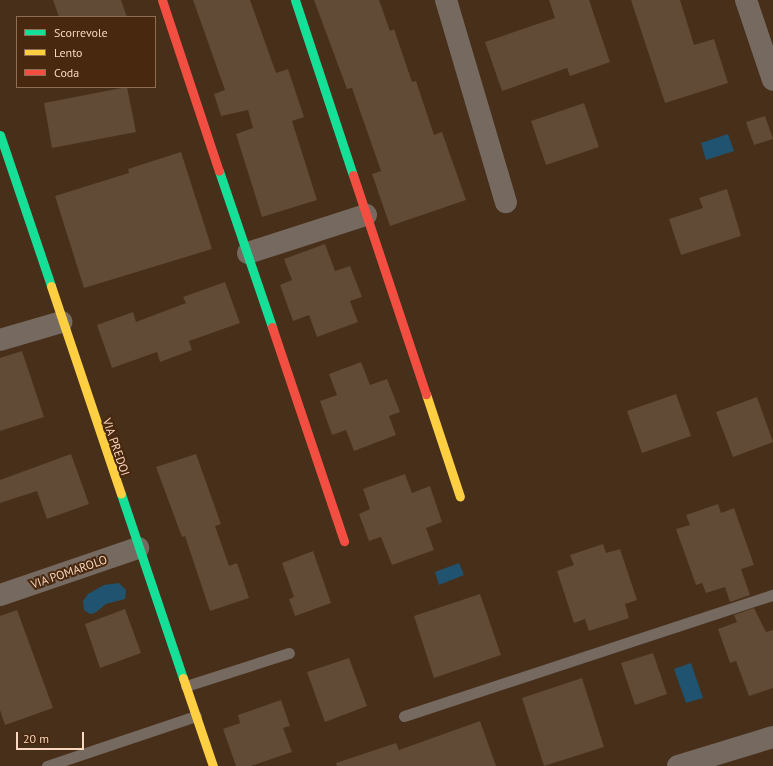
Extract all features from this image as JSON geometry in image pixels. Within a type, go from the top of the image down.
[{"type":"street","points":[[162,0],[344,541]]},
{"type":"street","points":[[295,0],[460,497]]},
{"type":"street","points":[[446,0],[506,202]]},
{"type":"street","points":[[746,0],[773,80]]},
{"type":"street","name":"VIA PREDOI","points":[[0,135],[61,322],[213,766]]},
{"type":"street","points":[[248,253],[366,215]]},
{"type":"street","points":[[0,340],[61,322]]},
{"type":"street","name":"VIA POMAROLO","points":[[0,595],[138,548]]},
{"type":"street","points":[[678,766],[773,736]]},
{"type":"lane","points":[[404,716],[773,596]]},
{"type":"lane","points":[[186,686],[289,653]]},
{"type":"lane","points":[[47,766],[196,716]]},
{"type":"water","points":[[728,134],[734,151],[706,160],[701,143]]},
{"type":"water","points":[[459,563],[464,575],[439,585],[435,572]]},
{"type":"water","points":[[119,583],[126,590],[125,599],[106,604],[95,613],[90,614],[84,610],[83,601],[88,594],[104,585]]},
{"type":"water","points":[[691,663],[703,698],[686,703],[674,669]]},
{"type":"building","points":[[53,0],[121,0],[127,16],[59,16]]},
{"type":"building","points":[[193,0],[250,0],[276,73],[288,69],[304,117],[292,121],[317,200],[262,217],[236,134],[253,128],[248,110],[221,116],[214,94],[225,90]]},
{"type":"building","points":[[314,0],[379,0],[390,31],[394,29],[412,82],[416,81],[434,135],[442,132],[466,200],[390,226],[372,174],[381,171],[352,88],[347,89]]},
{"type":"building","points":[[549,0],[589,0],[610,62],[570,76],[567,68],[502,91],[485,42],[555,18]]},
{"type":"building","points":[[631,0],[680,0],[694,45],[714,39],[728,83],[665,103]]},
{"type":"building","points":[[127,88],[136,132],[52,148],[44,103]]},
{"type":"building","points":[[584,103],[599,147],[546,165],[531,121]]},
{"type":"building","points":[[765,116],[773,139],[754,145],[746,122]]},
{"type":"building","points":[[181,152],[212,249],[84,288],[55,196],[129,173],[128,169]]},
{"type":"building","points":[[727,189],[741,236],[681,255],[669,219],[703,208],[699,198]]},
{"type":"building","points":[[325,244],[335,271],[350,266],[362,297],[350,301],[358,322],[317,337],[309,315],[293,321],[280,285],[292,280],[284,259]]},
{"type":"building","points":[[225,282],[240,323],[189,341],[192,350],[160,362],[157,352],[112,368],[97,325],[133,312],[136,322],[186,303],[183,297]]},
{"type":"building","points":[[22,351],[44,417],[0,431],[0,358]]},
{"type":"building","points":[[361,362],[370,385],[387,379],[400,412],[389,416],[396,435],[354,451],[346,430],[332,435],[320,401],[337,395],[329,374]]},
{"type":"building","points":[[676,394],[691,436],[642,453],[627,411]]},
{"type":"building","points":[[757,397],[773,442],[733,457],[716,412]]},
{"type":"building","points":[[71,454],[89,504],[47,519],[37,491],[0,503],[0,480]]},
{"type":"building","points":[[196,454],[221,524],[215,526],[229,566],[237,563],[249,598],[210,611],[185,536],[182,537],[156,467]]},
{"type":"building","points":[[405,474],[412,493],[430,486],[442,522],[426,528],[434,550],[392,565],[381,537],[369,541],[359,514],[370,509],[363,489]]},
{"type":"building","points":[[718,504],[721,513],[734,508],[754,565],[741,569],[750,595],[730,602],[725,587],[706,593],[702,583],[696,585],[676,529],[690,525],[686,515]]},
{"type":"building","points":[[603,544],[606,553],[620,549],[637,600],[625,604],[629,618],[589,631],[585,619],[574,623],[557,571],[574,565],[570,555]]},
{"type":"building","points":[[313,551],[331,603],[295,616],[289,599],[294,597],[282,563]]},
{"type":"building","points":[[480,594],[501,655],[434,678],[414,616]]},
{"type":"building","points":[[754,608],[766,632],[773,630],[773,688],[749,696],[736,661],[730,663],[718,629],[737,622],[734,615]]},
{"type":"building","points":[[125,609],[141,653],[100,668],[85,624]]},
{"type":"building","points":[[17,610],[53,708],[5,725],[0,710],[0,616]]},
{"type":"building","points":[[653,653],[667,694],[635,705],[621,663]]},
{"type":"building","points":[[349,658],[367,706],[325,722],[307,672]]},
{"type":"building","points":[[582,678],[604,747],[544,766],[522,698]]},
{"type":"building","points":[[281,700],[290,726],[283,728],[292,752],[251,766],[236,766],[223,729],[240,723],[238,715]]},
{"type":"building","points":[[480,721],[496,766],[337,766],[336,763],[396,743],[399,750]]},
{"type":"traffic: fast","points":[[295,0],[353,175]]},
{"type":"traffic: fast","points":[[0,135],[51,286]]},
{"type":"traffic: fast","points":[[219,171],[272,327]]},
{"type":"traffic: fast","points":[[121,494],[183,678]]},
{"type":"traffic: slow","points":[[51,286],[121,494]]},
{"type":"traffic: slow","points":[[426,394],[460,497]]},
{"type":"traffic: slow","points":[[183,678],[213,766]]},
{"type":"traffic: jam","points":[[162,0],[219,171]]},
{"type":"traffic: jam","points":[[353,175],[426,394]]},
{"type":"traffic: jam","points":[[272,327],[344,541]]}]
